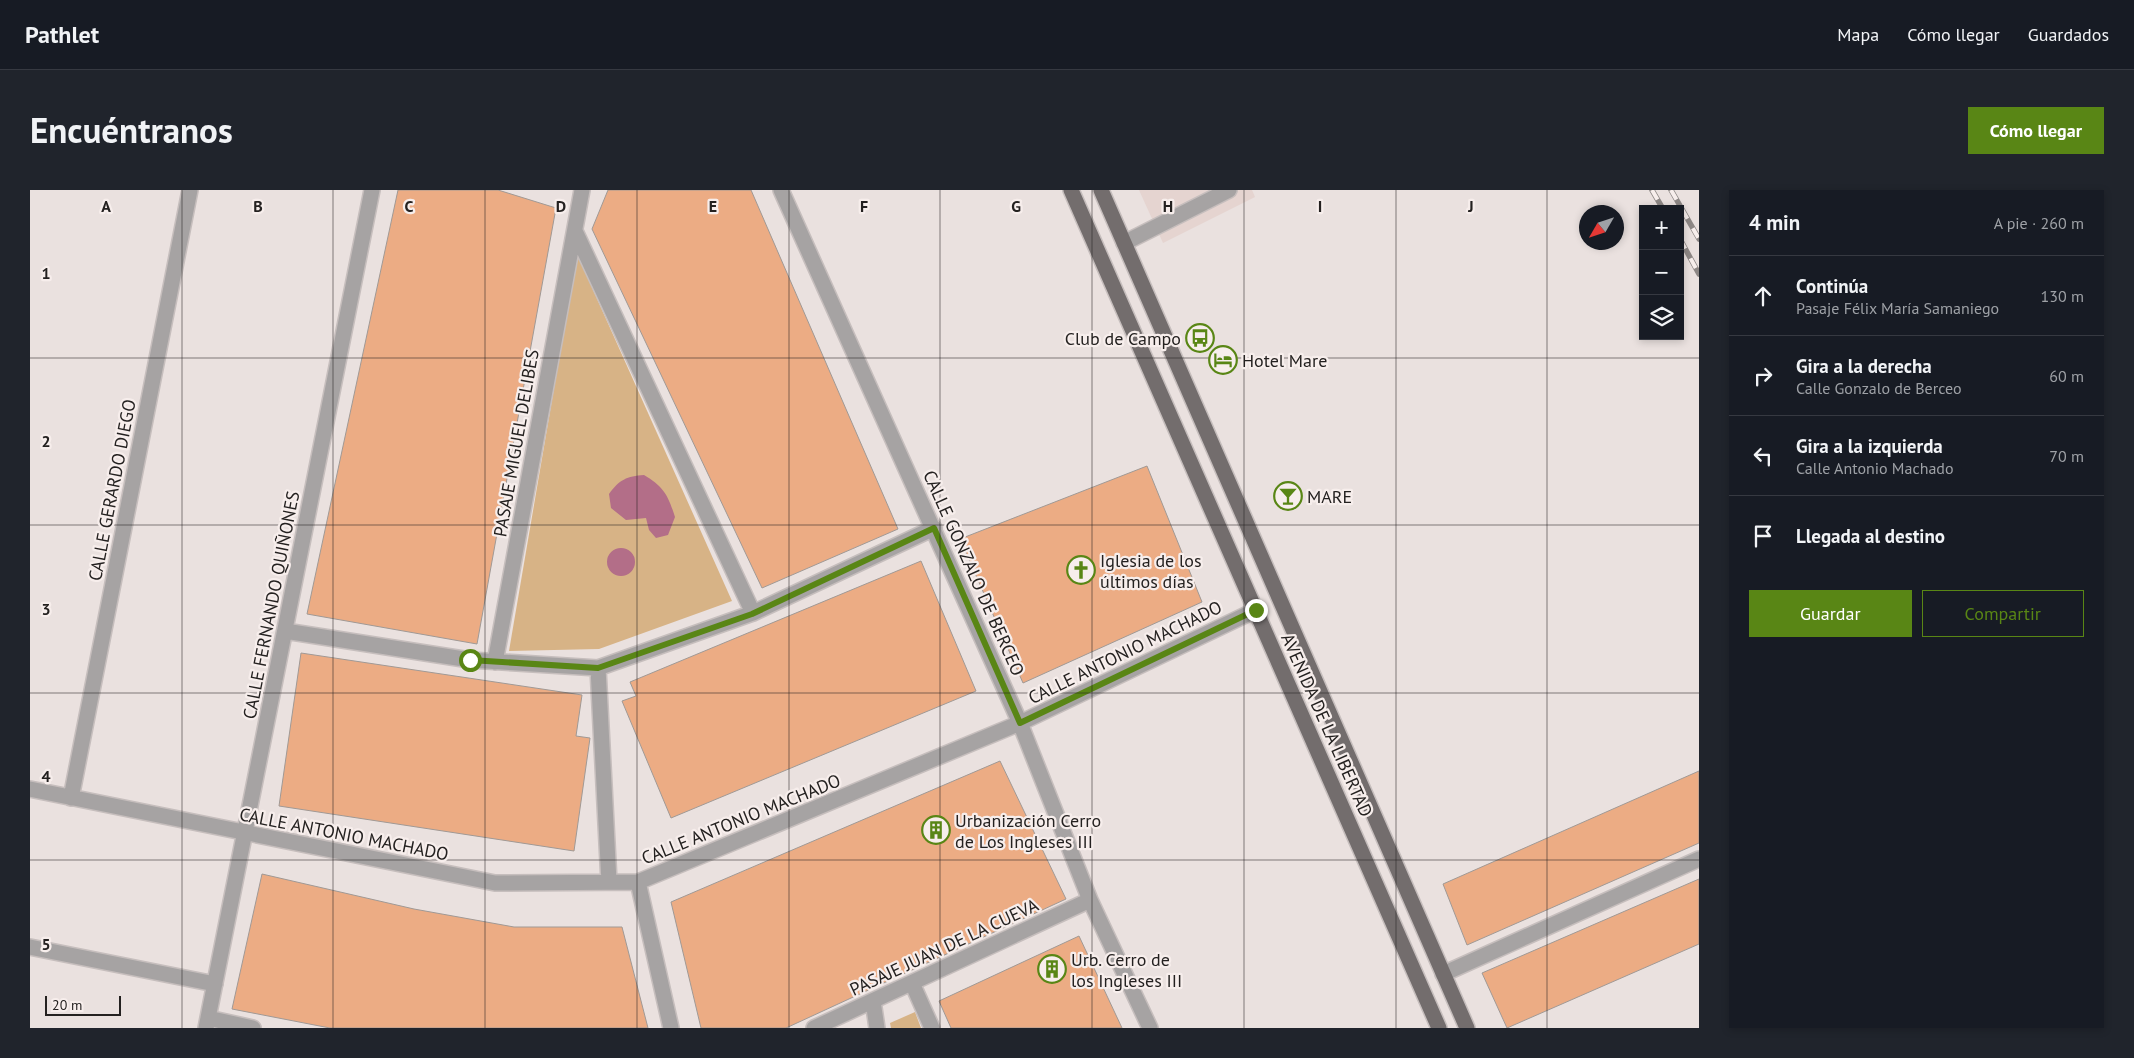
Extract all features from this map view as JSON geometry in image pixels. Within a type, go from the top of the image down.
[{"type":"main road","name":"AVENIDA DE LA LIBERTAD","points":[[1071,190],[1439,1028]]},
{"type":"main road","name":"AVENIDA DE LA LIBERTAD","points":[[1101,190],[1467,1028]]},
{"type":"street","name":"CALLE GERARDO DIEGO","points":[[71,798],[190,190]]},
{"type":"street","name":"CALLE FERNANDO QUIÑONES","points":[[207,1023],[246,834],[372,190]]},
{"type":"street","name":"PASAJE MIGUEL DELIBES","points":[[495,662],[582,190]]},
{"type":"street","name":"CALLE GONZALO DE BERCEO","points":[[781,190],[1020,723],[1090,900],[1150,1028]]},
{"type":"street","points":[[1124,244],[1229,190]]},
{"type":"street","points":[[574,231],[752,614]]},
{"type":"street","points":[[285,631],[470,660],[598,668],[752,614],[934,528]]},
{"type":"street","name":"CALLE ANTONIO MACHADO","points":[[30,789],[495,883],[638,882],[1020,723],[1256,610]]},
{"type":"street","points":[[598,668],[609,882]]},
{"type":"street","points":[[1443,974],[1699,859]]},
{"type":"street","points":[[638,882],[671,1028]]},
{"type":"street","name":"PASAJE JUAN DE LA CUEVA","points":[[814,1028],[1090,900]]},
{"type":"street","points":[[30,948],[215,984]]},
{"type":"street","points":[[912,983],[932,1028]]},
{"type":"street","points":[[873,1000],[877,1028]]},
{"type":"street","points":[[207,1023],[253,1028]]},
{"type":"shaded area","points":[[1139,190],[1252,190],[1255,197],[1163,243]]},
{"type":"shaded area","points":[[577,254],[732,601],[599,649],[509,651]]},
{"type":"shaded area","points":[[644,475],[661,488],[670,503],[675,517],[668,535],[656,538],[649,530],[646,518],[626,520],[611,508],[609,494],[616,485],[633,476]]},
{"type":"shaded area","points":[[621,548],[631,552],[635,562],[631,572],[621,576],[611,572],[607,562],[611,552]]},
{"type":"shaded area","points":[[915,1012],[921,1028],[891,1028],[890,1023]]},
{"type":"building","points":[[398,190],[498,190],[556,208],[477,644],[307,614]]},
{"type":"building","points":[[608,190],[751,190],[898,529],[762,588],[592,229]]},
{"type":"building","name":"Iglesia de los últimos días","points":[[1147,466],[1202,602],[1023,683],[960,539]]},
{"type":"building","points":[[921,561],[976,691],[671,818],[622,701],[636,696],[630,682]]},
{"type":"building","points":[[301,653],[582,695],[576,736],[590,738],[574,851],[279,806]]},
{"type":"building","name":"Urbanización Cerro de Los Ingleses III","points":[[1000,761],[1066,899],[786,1028],[701,1028],[671,902]]},
{"type":"building","points":[[1699,771],[1699,843],[1467,945],[1443,884]]},
{"type":"building","points":[[262,874],[414,909],[514,927],[622,927],[648,1028],[330,1028],[232,1009]]},
{"type":"building","points":[[1699,879],[1699,944],[1507,1028],[1482,973]]},
{"type":"building","name":"Urb. Cerro de los Ingleses III","points":[[1079,936],[1122,1028],[951,1028],[939,1001]]},
{"type":"railway","points":[[1652,190],[1661,205]]},
{"type":"railway","points":[[1671,190],[1699,239]]},
{"type":"railway","points":[[1684,246],[1699,274]]},
{"type":"place","name":"Club de Campo","points":[[1200,338]]},
{"type":"place","name":"Hotel Mare","points":[[1223,360]]},
{"type":"place","name":"MARE","points":[[1288,496]]},
{"type":"place","name":"Iglesia de los últimos días","points":[[1081,570]]},
{"type":"place","name":"Urbanización Cerro de Los Ingleses III","points":[[936,830]]},
{"type":"place","name":"Urb. Cerro de los Ingleses III","points":[[1052,969]]},
{"type":"route","points":[[470,660],[598,668],[752,614],[934,528],[1020,723],[1256,610]]}]
